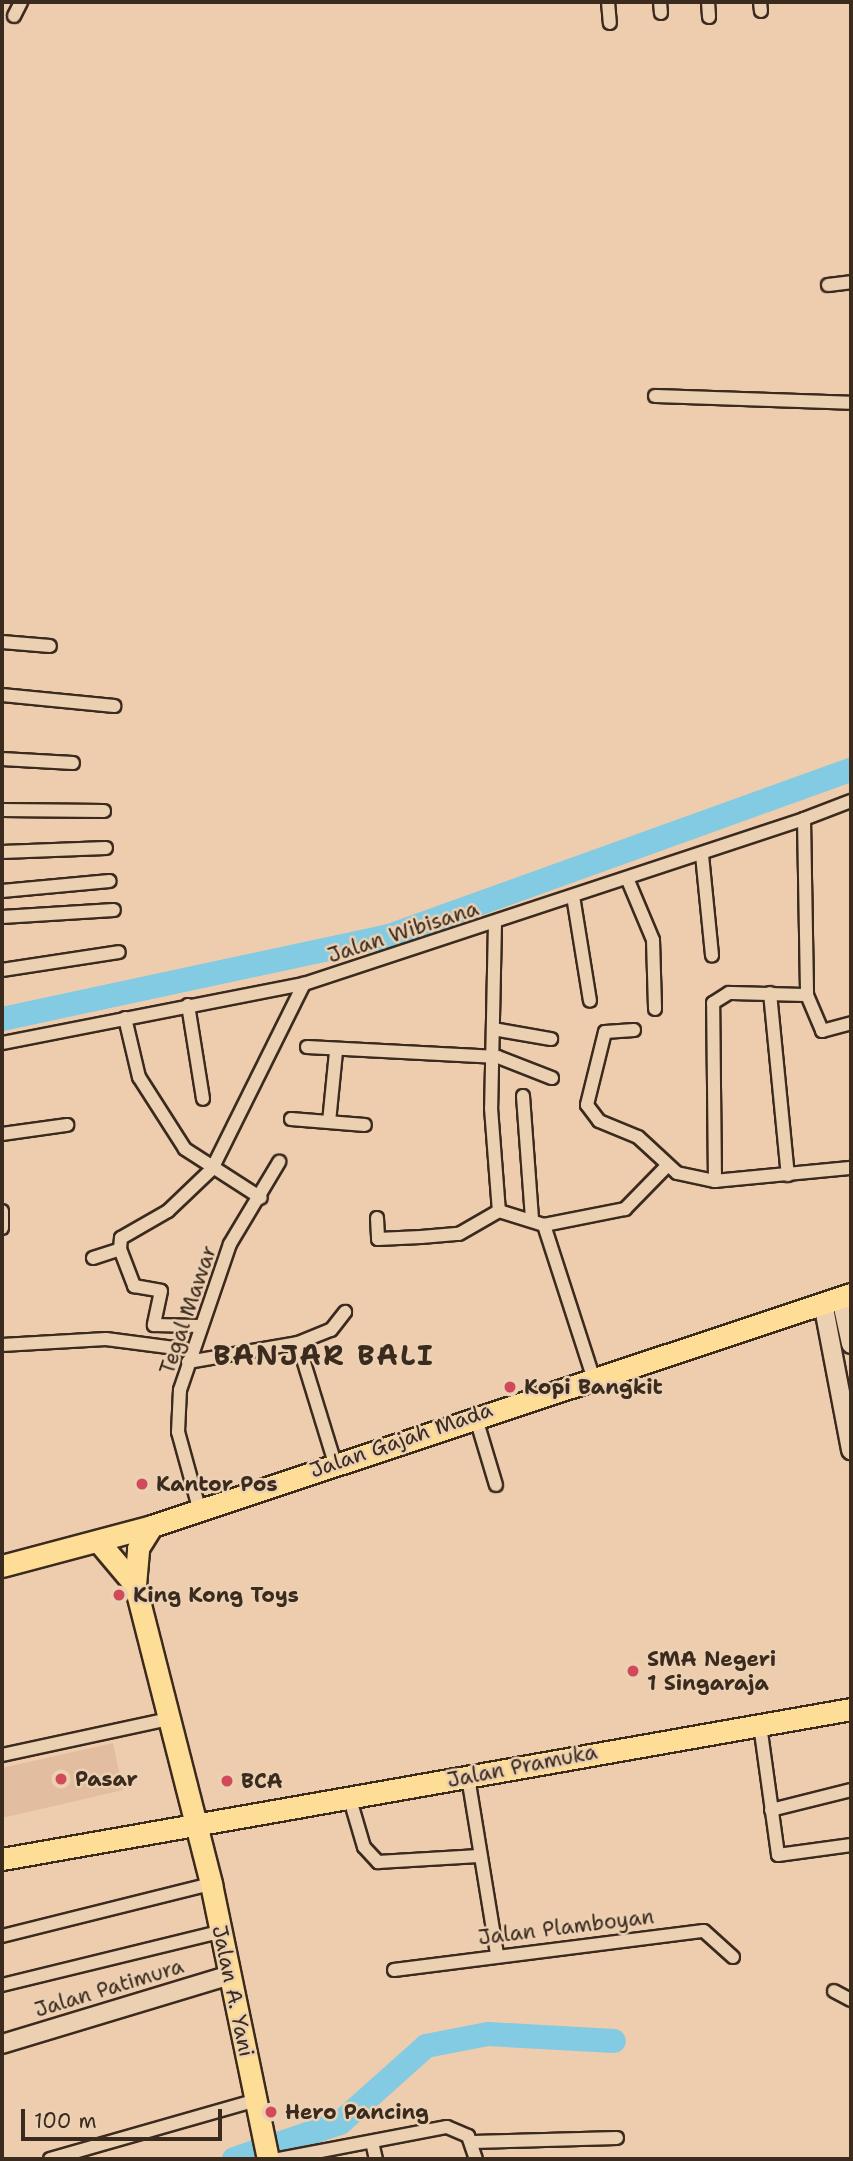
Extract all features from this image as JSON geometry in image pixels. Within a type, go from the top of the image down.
[{"type":"highway","name":"Jalan Gajah Mada","points":[[2,1566],[152,1526],[475,1414],[838,1298]]},
{"type":"highway","points":[[135,1584],[139,1542],[152,1526]]},
{"type":"highway","points":[[98,1541],[135,1584]]},
{"type":"highway","name":"Jalan A. Yani","points":[[135,1584],[193,1825],[211,1884],[268,2159]]},
{"type":"highway","name":"Jalan Pramuka","points":[[2,1859],[851,1709]]},
{"type":"street","points":[[14,16],[21,2]]},
{"type":"street","points":[[608,2],[610,23]]},
{"type":"street","points":[[708,2],[709,17]]},
{"type":"street","points":[[828,285],[851,282]]},
{"type":"street","points":[[655,396],[851,403]]},
{"type":"street","points":[[2,642],[50,646]]},
{"type":"street","points":[[2,695],[114,706]]},
{"type":"street","points":[[2,759],[73,763]]},
{"type":"street","points":[[495,923],[702,855],[851,801]]},
{"type":"street","points":[[2,810],[104,811]]},
{"type":"street","points":[[804,819],[807,995],[822,1031],[851,1023]]},
{"type":"street","points":[[2,852],[106,848]]},
{"type":"street","points":[[702,855],[712,956]]},
{"type":"street","points":[[626,878],[653,940],[655,1009]]},
{"type":"street","points":[[2,891],[110,881]]},
{"type":"street","points":[[573,896],[590,1001]]},
{"type":"street","points":[[2,917],[114,910]]},
{"type":"street","name":"Jalan Wibisana","points":[[2,1043],[304,984],[495,923],[490,1059],[499,1211]]},
{"type":"street","points":[[2,970],[119,952]]},
{"type":"street","points":[[199,1326],[154,1325],[161,1291],[134,1286],[121,1249],[121,1238],[168,1211],[212,1169],[304,984]]},
{"type":"street","points":[[715,1181],[713,1003],[722,993],[807,995]]},
{"type":"street","points":[[770,993],[788,1175]]},
{"type":"street","points":[[188,1005],[203,1099]]},
{"type":"street","points":[[125,1018],[139,1077],[185,1149],[212,1169],[261,1198]]},
{"type":"street","points":[[493,1028],[551,1039]]},
{"type":"street","points":[[634,1030],[605,1032],[587,1105],[599,1121],[638,1137],[667,1166],[715,1181],[851,1168]]},
{"type":"street","points":[[307,1047],[336,1052],[490,1059],[552,1077]]},
{"type":"street","points":[[329,1122],[336,1052]]},
{"type":"street","points":[[523,1096],[538,1222],[593,1377]]},
{"type":"street","points":[[291,1119],[365,1125]]},
{"type":"street","points":[[2,1134],[67,1125]]},
{"type":"street","name":"Tegal Mawar","points":[[199,1508],[178,1432],[189,1356],[230,1244],[261,1198],[279,1162]]},
{"type":"street","points":[[377,1218],[378,1239],[458,1234],[499,1211],[538,1222],[625,1209],[667,1166]]},
{"type":"street","points":[[2,1211],[2,1228]]},
{"type":"street","points":[[93,1258],[121,1249]]},
{"type":"street","points":[[838,1298],[851,1344]]},
{"type":"street","points":[[838,1298],[851,1450]]},
{"type":"street","points":[[2,1345],[106,1339],[189,1356],[298,1343],[331,1331],[345,1312]]},
{"type":"street","points":[[298,1343],[335,1463]]},
{"type":"street","points":[[475,1414],[496,1485]]},
{"type":"street","points":[[2,1755],[168,1719]]},
{"type":"street","points":[[760,1725],[771,1810],[782,1858],[851,1845]]},
{"type":"street","points":[[468,1777],[478,1856],[497,1955]]},
{"type":"street","points":[[771,1810],[851,1790]]},
{"type":"street","points":[[349,1796],[364,1847],[378,1862],[478,1856]]},
{"type":"street","points":[[2,1936],[211,1884]]},
{"type":"street","name":"Jalan Plamboyan","points":[[394,1970],[704,1931],[733,1957]]},
{"type":"street","points":[[2,1985],[219,1932]]},
{"type":"street","name":"Jalan Patimura","points":[[2,2044],[230,1975]]},
{"type":"street","points":[[834,1991],[851,2000]]},
{"type":"street","points":[[50,2159],[257,2100]]},
{"type":"street","points":[[279,2159],[447,2127],[472,2142],[617,2138]]},
{"type":"street","points":[[372,2142],[376,2159]]},
{"type":"street","points":[[472,2142],[476,2159]]},
{"type":"shaded area","name":"Pasar","points":[[113,1743],[123,1790],[2,1818],[2,1768]]},
{"type":"waterway","points":[[2,1019],[389,936],[851,770]]},
{"type":"waterway","points":[[234,2159],[340,2123],[426,2046],[488,2034],[614,2041]]},
{"type":"place","name":"Kopi Bangkit","points":[[510,1387]]},
{"type":"place","name":"Kantor Pos","points":[[142,1484]]},
{"type":"place","name":"King Kong Toys","points":[[119,1595]]},
{"type":"place","name":"SMA Negeri 1 Singaraja","points":[[633,1671]]},
{"type":"place","name":"Pasar","points":[[61,1779]]},
{"type":"place","name":"BCA","points":[[227,1781]]},
{"type":"place","name":"Hero Pancing","points":[[271,2112]]},
{"type":"district","name":"BANJAR BALI","points":[[324,1355]]}]
